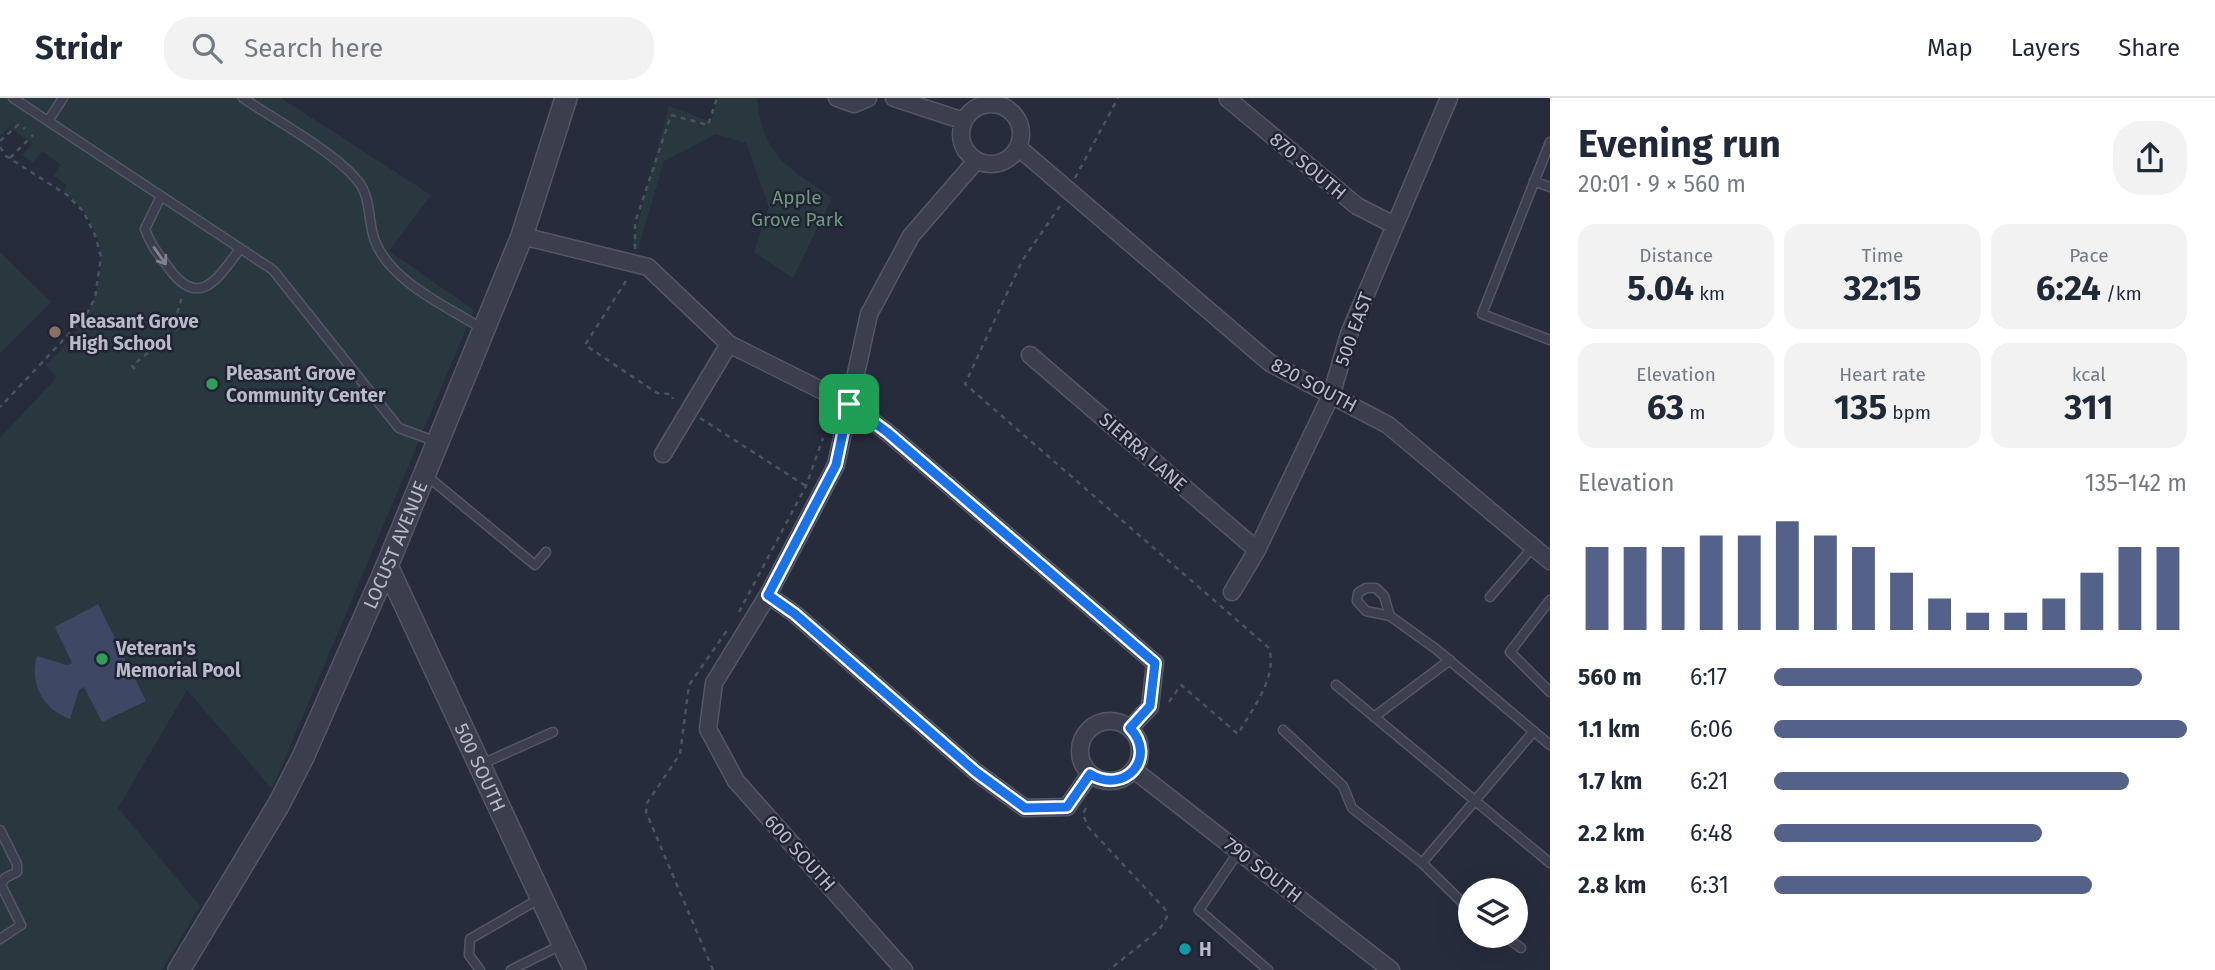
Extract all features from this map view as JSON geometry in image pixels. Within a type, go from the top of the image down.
[{"type":"street","name":"LOCUST AVENUE","points":[[178,970],[291,780],[387,566],[522,236],[566,98]]},
{"type":"street","points":[[837,98],[854,104],[868,98]]},
{"type":"street","points":[[894,98],[964,121]]},
{"type":"street","name":"500 EAST","points":[[1231,592],[1257,550],[1332,393],[1349,334],[1449,98]]},
{"type":"street","name":"870 SOUTH","points":[[1228,99],[1357,206],[1394,225]]},
{"type":"street","points":[[1006,102],[1021,126],[1019,148],[1002,163],[986,164],[976,161],[962,144],[964,121],[979,106],[1006,102]]},
{"type":"street","name":"820 SOUTH","points":[[1019,148],[1270,363],[1332,393],[1388,425],[1550,561]]},
{"type":"street","points":[[976,161],[911,236],[869,314],[860,367],[836,465],[768,595],[795,614],[976,772],[1025,808],[1067,807],[1090,774]]},
{"type":"street","points":[[522,236],[648,267],[729,344],[849,404],[887,432],[1155,663],[1150,706],[1130,728]]},
{"type":"street","points":[[663,454],[729,344]]},
{"type":"street","name":"SIERRA LANE","points":[[1030,355],[1257,550]]},
{"type":"street","name":"500 SOUTH","points":[[387,566],[575,970]]},
{"type":"street","name":"600 SOUTH","points":[[768,595],[714,683],[708,729],[736,781],[904,970]]},
{"type":"street","points":[[1103,721],[1122,723],[1130,728],[1140,746],[1135,770],[1118,780],[1099,779],[1090,774],[1081,758],[1082,739],[1087,731],[1103,721]]},
{"type":"street","name":"790 SOUTH","points":[[1135,770],[1391,970]]},
{"type":"lane","points":[[13,98],[273,270],[399,428],[438,442]]},
{"type":"lane","points":[[48,121],[63,98]]},
{"type":"lane","points":[[243,98],[349,170],[363,187],[373,239],[384,261],[428,295],[484,330]]},
{"type":"lane","points":[[1550,142],[1482,314],[1550,340]]},
{"type":"lane","points":[[1534,181],[1550,187]]},
{"type":"lane","points":[[161,196],[145,229],[150,242],[182,284],[197,288],[211,284],[240,249]]},
{"type":"lane","points":[[425,474],[536,565],[546,552]]},
{"type":"lane","points":[[1490,597],[1533,547]]},
{"type":"lane","points":[[1550,600],[1510,652],[1550,692]]},
{"type":"lane","points":[[1390,616],[1450,660],[1550,745]]},
{"type":"lane","points":[[1374,717],[1450,660]]},
{"type":"lane","points":[[1336,685],[1550,863]]},
{"type":"lane","points":[[1283,730],[1343,786],[1352,808],[1422,863],[1458,898]]},
{"type":"lane","points":[[479,765],[553,732]]},
{"type":"lane","points":[[1422,863],[1534,732]]},
{"type":"lane","points":[[0,830],[18,864],[17,872],[5,878],[1,885],[21,925],[0,939]]},
{"type":"lane","points":[[1239,851],[1199,910],[1268,970]]},
{"type":"lane","points":[[480,970],[469,955],[470,939],[541,898]]},
{"type":"lane","points":[[511,970],[562,944]]},
{"type":"path","points":[[635,251],[635,223],[671,115],[708,125],[717,98]]},
{"type":"path","points":[[1074,178],[1118,98]]},
{"type":"path","points":[[0,141],[18,125],[25,130]]},
{"type":"path","points":[[10,158],[33,135]]},
{"type":"path","points":[[0,147],[10,158],[68,195],[83,211],[95,236],[100,257],[95,298],[85,317],[0,407]]},
{"type":"path","points":[[1060,206],[1022,261],[965,384],[1269,648],[1273,661],[1269,676],[1238,734],[1181,685],[1160,715]]},
{"type":"path","points":[[626,281],[585,345],[657,393],[671,394],[673,399]]},
{"type":"path","points":[[135,369],[132,366],[179,327],[176,317],[182,297]]},
{"type":"path","points":[[698,417],[806,486]]},
{"type":"path","points":[[1086,808],[1083,814],[1088,827],[1165,909],[1167,917],[1159,930],[1110,970]]},
{"type":"green space","points":[[0,98],[281,98],[431,195],[389,251],[474,310],[272,789],[187,690],[118,808],[200,906],[162,970],[0,970],[0,438],[57,377],[45,365],[64,347],[92,304],[99,281],[101,258],[96,234],[84,212],[64,191],[67,185],[54,176],[61,165],[42,151],[33,163],[22,155],[33,143],[11,129],[14,122],[0,136]]},
{"type":"green space","name":"Apple Grove Park","points":[[718,98],[757,98],[765,134],[780,158],[832,198],[793,278],[754,252],[769,207],[746,143],[716,134],[664,161],[638,249],[632,246],[669,106],[711,122]]},
{"type":"green space","points":[[0,252],[51,302],[0,353]]},
{"type":"water","points":[[98,604],[146,701],[102,722],[84,687],[79,690],[70,719],[52,709],[40,694],[35,676],[37,656],[67,665],[72,663],[55,627]]},
{"type":"place","name":"Pleasant Grove High School","points":[[55,332]]},
{"type":"place","name":"Pleasant Grove Community Center","points":[[212,384]]},
{"type":"place","name":"Veteran's Memorial Pool","points":[[102,659]]},
{"type":"place","name":"H","points":[[1185,949]]},
{"type":"route","points":[[849,404],[887,432],[1155,663],[1150,706],[1130,728],[1138,739],[1141,754],[1135,770],[1118,780],[1108,781],[1090,774],[1067,807],[1025,808],[976,772],[795,614],[768,595],[836,465],[849,404]]}]
